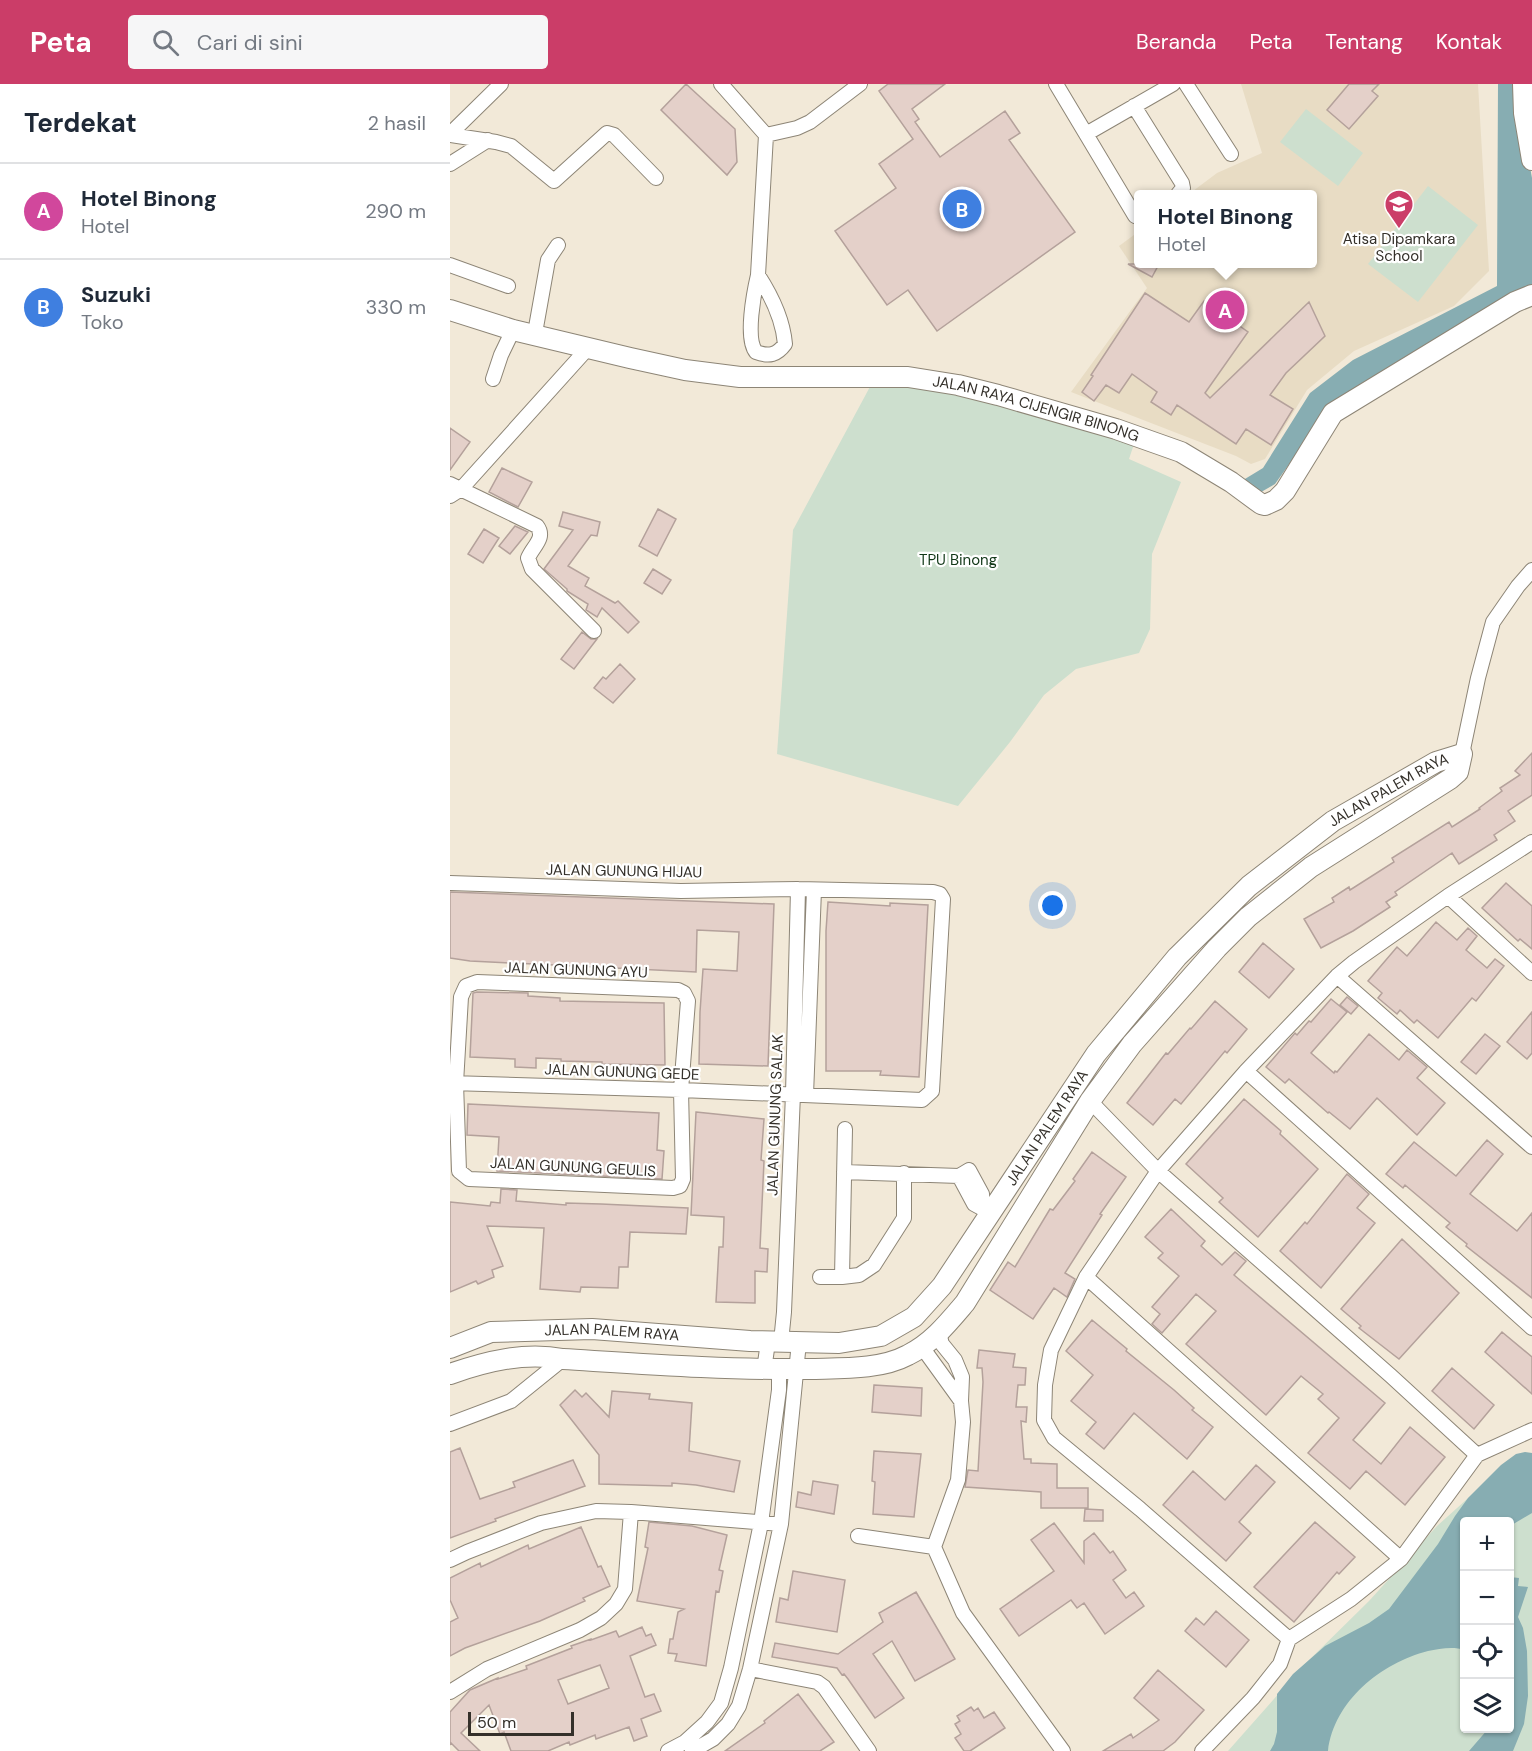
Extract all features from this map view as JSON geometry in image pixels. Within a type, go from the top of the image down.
[{"type":"street","points":[[450,134],[501,84]]},
{"type":"street","points":[[721,84],[766,135],[758,275],[754,288],[750,340],[756,352],[765,355],[777,353],[782,349],[785,337],[767,290],[758,275]]},
{"type":"street","points":[[766,135],[797,128],[810,122],[860,84]]},
{"type":"street","points":[[1056,84],[1134,214]]},
{"type":"street","points":[[1086,134],[1173,84]]},
{"type":"street","points":[[1186,84],[1231,154]]},
{"type":"street","points":[[1522,84],[1524,113],[1532,160]]},
{"type":"street","points":[[1134,106],[1180,190]]},
{"type":"street","points":[[450,134],[512,146],[554,181],[607,133],[614,135],[656,178]]},
{"type":"street","points":[[450,164],[488,140]]},
{"type":"street","points":[[535,333],[548,260],[558,244]]},
{"type":"street","points":[[450,265],[508,286]]},
{"type":"street","name":"JALAN RAYA CIJENGIR BINONG","points":[[450,310],[513,330],[535,333],[588,348],[685,370],[740,377],[908,377],[958,385],[1144,438],[1181,452],[1231,482],[1257,503],[1265,505],[1276,500],[1286,491],[1326,422],[1340,408],[1515,302],[1532,295]]},
{"type":"street","points":[[493,379],[513,330]]},
{"type":"street","points":[[588,348],[454,490],[537,526],[541,532],[541,538],[528,558],[532,569],[594,631]]},
{"type":"street","points":[[1462,754],[1493,622],[1505,603],[1532,570]]},
{"type":"street","name":"JALAN PALEM RAYA","points":[[450,1348],[491,1332],[592,1329],[783,1342],[840,1343],[881,1336],[914,1317],[942,1286],[987,1211],[1096,1054],[1177,957],[1249,886],[1333,821],[1436,762],[1462,754],[1458,772],[1450,779],[1311,867],[1248,917],[1217,948],[1132,1044],[1090,1101],[965,1303],[939,1333],[922,1347],[907,1356],[887,1363],[840,1368],[780,1369],[563,1359],[547,1356],[510,1357],[450,1374]]},
{"type":"street","points":[[1289,1639],[1140,1509],[1054,1438],[1044,1420],[1045,1385],[1052,1350],[1086,1276],[1158,1171],[1246,1071],[1337,976],[1354,962],[1448,896],[1532,842]]},
{"type":"street","name":"JALAN GUNUNG HIJAU","points":[[450,883],[681,891],[814,890]]},
{"type":"street","name":"JALAN GUNUNG SALAK","points":[[798,889],[799,1095]]},
{"type":"street","name":"JALAN GUNUNG SALAK","points":[[783,1342],[814,890]]},
{"type":"street","name":"JALAN GUNUNG GEDE","points":[[453,1083],[922,1100],[932,1091],[943,899],[939,894],[933,892],[814,890]]},
{"type":"street","points":[[1448,896],[1532,973]]},
{"type":"street","points":[[1337,976],[1532,1147]]},
{"type":"street","name":"JALAN GUNUNG AYU","points":[[453,1083],[460,997],[466,986],[477,982],[678,990],[684,993],[688,1001],[681,1090]]},
{"type":"street","points":[[1246,1071],[1532,1328]]},
{"type":"street","name":"JALAN GUNUNG GEULIS","points":[[453,1083],[459,1171],[464,1177],[673,1188],[680,1186],[683,1179],[681,1090]]},
{"type":"street","points":[[1090,1101],[1158,1171],[1391,1376],[1477,1455]]},
{"type":"street","points":[[842,1277],[844,1129]]},
{"type":"street","points":[[844,1172],[964,1173],[974,1204],[1012,1227]]},
{"type":"street","points":[[820,1277],[859,1275],[874,1264],[904,1218],[904,1173]]},
{"type":"street","points":[[1086,1276],[1401,1558]]},
{"type":"street","points":[[939,1333],[942,1344],[957,1364],[962,1377],[963,1422],[958,1480],[934,1547],[963,1613],[1063,1751]]},
{"type":"street","points":[[668,1751],[685,1742],[707,1722],[721,1703],[731,1668],[761,1523],[779,1390],[783,1342]]},
{"type":"street","points":[[692,1751],[713,1739],[728,1724],[739,1706],[750,1669],[781,1524],[780,1369],[783,1342]]},
{"type":"street","points":[[922,1347],[961,1401]]},
{"type":"street","name":"JALAN PALEM RAYA","points":[[450,1424],[511,1401],[563,1359]]},
{"type":"street","points":[[1202,1751],[1253,1698],[1280,1664],[1289,1639],[1351,1599],[1401,1558],[1477,1455],[1532,1430]]},
{"type":"street","points":[[450,1560],[541,1523],[596,1511],[781,1524]]},
{"type":"street","points":[[450,1692],[487,1669],[580,1630],[601,1618],[616,1604],[625,1589],[631,1512]]},
{"type":"street","points":[[858,1536],[934,1547]]},
{"type":"street","points":[[750,1669],[817,1682],[824,1687],[869,1751]]},
{"type":"shaded area","points":[[1241,84],[1478,84],[1489,271],[1454,306],[1354,351],[1307,390],[1265,459],[1251,464],[1236,456],[1071,392],[1147,288],[1119,246],[1134,235],[1134,268],[1317,268],[1317,190],[1194,190],[1217,173],[1262,153]]},
{"type":"green space","points":[[1306,109],[1363,153],[1338,186],[1280,142]]},
{"type":"green space","points":[[1428,186],[1478,225],[1418,302],[1368,264]]},
{"type":"green space","name":"TPU Binong","points":[[872,383],[930,385],[1134,444],[1129,459],[1181,482],[1152,554],[1150,629],[1139,653],[1076,669],[1044,695],[1010,742],[958,806],[777,754],[793,530]]},
{"type":"green space","points":[[1532,1455],[1532,1751],[1228,1751],[1304,1665],[1369,1601],[1437,1526],[1486,1482]]},
{"type":"water","points":[[1498,84],[1519,84],[1521,117],[1532,178],[1532,295],[1366,381],[1327,411],[1275,484],[1256,495],[1240,482],[1263,468],[1310,393],[1353,360],[1497,286]]},
{"type":"water","points":[[1532,1453],[1532,1513],[1514,1524],[1514,1517],[1460,1517],[1460,1649],[1428,1651],[1393,1665],[1377,1675],[1350,1701],[1340,1716],[1332,1733],[1328,1751],[1270,1751],[1277,1732],[1277,1694],[1293,1674],[1325,1646],[1369,1623],[1389,1609],[1438,1544],[1468,1498],[1501,1465],[1516,1454]]},
{"type":"water","points":[[1514,1577],[1519,1578],[1518,1586],[1528,1587],[1518,1617],[1523,1628],[1527,1651],[1528,1696],[1524,1724],[1513,1751],[1469,1751],[1485,1733],[1514,1733]]},
{"type":"building","points":[[686,84],[735,129],[737,162],[727,175],[661,110]]},
{"type":"building","points":[[888,84],[945,84],[912,109],[919,119],[915,122],[940,157],[1005,111],[1020,133],[1009,140],[1075,232],[937,331],[908,290],[887,305],[835,231],[896,188],[879,164],[913,139],[879,91]]},
{"type":"building","points":[[1349,84],[1379,84],[1372,91],[1378,96],[1349,129],[1327,110]]},
{"type":"building","points":[[1135,268],[1157,268],[1152,277]]},
{"type":"building","points":[[1145,293],[1189,322],[1204,301],[1248,332],[1205,393],[1210,398],[1309,302],[1325,336],[1286,373],[1270,395],[1293,409],[1271,445],[1246,429],[1236,444],[1177,405],[1171,415],[1151,402],[1157,392],[1132,374],[1119,393],[1106,385],[1094,401],[1082,392]]},
{"type":"building","points":[[450,428],[470,442],[450,470]]},
{"type":"building","points":[[502,468],[532,482],[518,507],[489,492]]},
{"type":"building","points":[[658,509],[676,519],[657,556],[639,546]]},
{"type":"building","points":[[563,512],[600,522],[597,536],[591,535],[568,566],[589,578],[585,586],[615,603],[618,601],[639,622],[628,633],[602,608],[597,617],[586,610],[588,604],[567,591],[544,569],[573,530],[559,526]]},
{"type":"building","points":[[515,526],[528,532],[510,554],[499,546]]},
{"type":"building","points":[[484,529],[499,538],[483,563],[468,554]]},
{"type":"building","points":[[653,569],[671,580],[662,594],[644,583]]},
{"type":"building","points":[[582,632],[591,639],[597,639],[574,669],[561,659]]},
{"type":"building","points":[[620,664],[635,679],[613,703],[594,688],[603,677],[606,679]]},
{"type":"building","points":[[1532,753],[1532,795],[1508,811],[1515,821],[1494,835],[1497,840],[1459,864],[1452,853],[1395,892],[1397,895],[1386,902],[1390,907],[1321,948],[1304,919],[1334,902],[1332,898],[1349,887],[1350,890],[1394,862],[1392,858],[1449,822],[1452,827],[1480,809],[1502,791],[1500,788],[1520,775],[1515,771]]},
{"type":"building","points":[[1506,883],[1532,906],[1532,949],[1520,939],[1518,941],[1482,908]]},
{"type":"building","points":[[450,892],[774,904],[768,1066],[699,1064],[703,969],[737,971],[739,932],[697,930],[696,972],[470,961],[450,958]]},
{"type":"building","points":[[828,902],[890,906],[890,903],[928,905],[919,1077],[880,1075],[881,1071],[826,1071]]},
{"type":"building","points":[[1436,922],[1457,940],[1468,928],[1477,936],[1466,950],[1487,968],[1495,959],[1504,966],[1476,1001],[1472,998],[1438,1038],[1417,1020],[1414,1023],[1400,1010],[1397,1014],[1378,998],[1382,993],[1368,981],[1397,947],[1407,956]]},
{"type":"building","points":[[1263,943],[1294,969],[1269,998],[1239,972]]},
{"type":"building","points":[[473,993],[528,993],[528,996],[560,998],[560,1001],[664,1003],[665,1065],[602,1064],[602,1062],[536,1058],[536,1068],[515,1067],[515,1059],[470,1057]]},
{"type":"building","points":[[1347,997],[1358,1006],[1351,1014],[1340,1005]]},
{"type":"building","points":[[1331,999],[1347,1012],[1311,1053],[1334,1073],[1369,1034],[1399,1060],[1407,1050],[1427,1067],[1417,1078],[1445,1103],[1417,1135],[1377,1098],[1350,1129],[1289,1079],[1285,1083],[1266,1067],[1295,1033],[1297,1035],[1309,1021],[1311,1022]]},
{"type":"building","points":[[1215,1001],[1247,1029],[1227,1053],[1225,1051],[1181,1104],[1175,1099],[1153,1125],[1127,1103],[1166,1053],[1168,1054]]},
{"type":"building","points":[[1532,1012],[1532,1053],[1527,1059],[1507,1042]]},
{"type":"building","points":[[1485,1034],[1500,1046],[1476,1074],[1461,1062]]},
{"type":"building","points":[[1244,1099],[1281,1131],[1280,1134],[1318,1169],[1258,1237],[1219,1202],[1223,1198],[1186,1164]]},
{"type":"building","points":[[468,1104],[659,1113],[657,1150],[664,1151],[662,1179],[497,1171],[499,1137],[467,1135]]},
{"type":"building","points":[[696,1112],[764,1119],[760,1248],[768,1249],[767,1272],[755,1271],[755,1303],[716,1302],[719,1247],[723,1247],[724,1217],[691,1215]]},
{"type":"building","points":[[1487,1140],[1503,1154],[1470,1194],[1517,1231],[1532,1213],[1532,1298],[1466,1246],[1467,1244],[1446,1227],[1450,1223],[1405,1185],[1403,1188],[1386,1174],[1414,1142],[1456,1176]]},
{"type":"building","points":[[1092,1152],[1126,1177],[1100,1214],[1102,1215],[1065,1273],[1075,1279],[1067,1297],[1054,1288],[1033,1319],[990,1290],[1008,1262],[1015,1267],[1050,1209],[1053,1210],[1075,1181],[1073,1179]]},
{"type":"building","points":[[1347,1174],[1369,1194],[1357,1208],[1375,1223],[1321,1288],[1280,1251],[1305,1222],[1307,1224]]},
{"type":"building","points":[[501,1189],[517,1190],[516,1201],[566,1205],[566,1203],[688,1208],[686,1234],[630,1232],[628,1267],[619,1267],[618,1288],[581,1287],[580,1292],[540,1289],[544,1228],[487,1226],[503,1266],[492,1270],[494,1277],[478,1284],[476,1281],[450,1292],[450,1202],[490,1206],[491,1202],[500,1203]]},
{"type":"building","points":[[1171,1209],[1205,1241],[1201,1246],[1222,1265],[1235,1252],[1246,1261],[1234,1275],[1385,1403],[1353,1440],[1381,1464],[1410,1427],[1445,1457],[1405,1505],[1366,1471],[1350,1489],[1308,1453],[1339,1418],[1318,1399],[1323,1394],[1301,1376],[1266,1415],[1186,1344],[1216,1311],[1196,1294],[1162,1333],[1152,1324],[1160,1314],[1152,1307],[1179,1276],[1158,1258],[1163,1253],[1145,1237]]},
{"type":"building","points":[[1402,1239],[1459,1293],[1399,1359],[1359,1328],[1361,1326],[1341,1309]]},
{"type":"building","points":[[1092,1320],[1174,1390],[1194,1408],[1192,1410],[1213,1427],[1187,1459],[1134,1413],[1104,1449],[1086,1434],[1096,1422],[1071,1401],[1093,1375],[1066,1351]]},
{"type":"building","points":[[1502,1332],[1532,1357],[1532,1394],[1485,1352]]},
{"type":"building","points":[[979,1350],[1015,1354],[1013,1367],[1026,1368],[1025,1385],[1018,1385],[1016,1407],[1027,1407],[1026,1422],[1021,1421],[1024,1459],[1031,1459],[1031,1463],[1057,1464],[1057,1488],[1088,1488],[1088,1508],[1041,1508],[1041,1492],[965,1487],[968,1470],[978,1471],[983,1382],[982,1368],[977,1368]]},
{"type":"building","points":[[1452,1368],[1494,1405],[1474,1429],[1432,1391]]},
{"type":"building","points":[[874,1385],[922,1388],[921,1416],[872,1412]]},
{"type":"building","points":[[575,1390],[582,1397],[586,1393],[609,1417],[612,1391],[650,1394],[649,1399],[692,1403],[689,1451],[740,1461],[734,1492],[672,1483],[672,1486],[599,1484],[599,1455],[560,1405]]},
{"type":"building","points":[[460,1448],[480,1499],[515,1487],[513,1482],[573,1460],[585,1486],[450,1538],[450,1452]]},
{"type":"building","points":[[874,1451],[921,1454],[914,1517],[873,1514]]},
{"type":"building","points":[[1256,1465],[1275,1482],[1239,1522],[1251,1533],[1226,1561],[1163,1505],[1193,1471],[1225,1500]]},
{"type":"building","points":[[813,1481],[838,1485],[834,1514],[796,1507],[798,1492],[811,1495]]},
{"type":"building","points":[[1085,1509],[1103,1510],[1103,1521],[1084,1521]]},
{"type":"building","points":[[649,1522],[692,1526],[727,1535],[719,1570],[723,1571],[719,1592],[716,1591],[706,1666],[675,1661],[677,1654],[668,1653],[678,1612],[684,1609],[637,1601],[648,1548],[645,1547]]},
{"type":"building","points":[[1315,1522],[1355,1557],[1339,1574],[1337,1572],[1294,1622],[1254,1587]]},
{"type":"building","points":[[1054,1523],[1084,1563],[1084,1541],[1094,1533],[1110,1553],[1113,1551],[1126,1570],[1113,1580],[1126,1598],[1134,1592],[1144,1606],[1105,1634],[1084,1603],[1077,1608],[1071,1600],[1019,1636],[1000,1609],[1054,1571],[1031,1540]]},
{"type":"building","points":[[581,1527],[598,1567],[601,1566],[610,1586],[583,1598],[585,1601],[540,1621],[465,1648],[450,1656],[450,1622],[458,1618],[450,1600],[450,1578],[480,1563],[481,1567],[528,1545],[529,1549]]},
{"type":"building","points":[[793,1571],[845,1580],[837,1632],[776,1622],[780,1598],[788,1600]]},
{"type":"building","points":[[916,1592],[955,1659],[915,1681],[892,1641],[873,1654],[904,1698],[875,1718],[848,1679],[837,1668],[772,1657],[775,1643],[838,1654],[883,1622],[879,1613]]},
{"type":"building","points":[[1216,1611],[1249,1640],[1226,1667],[1185,1631],[1196,1618],[1204,1625]]},
{"type":"building","points":[[642,1627],[646,1636],[651,1634],[656,1645],[630,1656],[645,1697],[654,1694],[661,1711],[641,1719],[647,1736],[634,1741],[629,1727],[596,1739],[595,1735],[570,1745],[569,1742],[548,1751],[511,1751],[504,1732],[500,1734],[489,1705],[461,1733],[480,1751],[459,1751],[451,1743],[450,1745],[450,1712],[470,1690],[527,1669],[526,1666],[572,1648],[571,1646],[616,1631],[619,1637]],"holes":[[[600,1665],[609,1688],[568,1704],[558,1680]]]},
{"type":"building","points":[[1158,1670],[1204,1710],[1175,1742],[1163,1751],[1103,1751],[1131,1734],[1133,1738],[1159,1720],[1134,1698]]},
{"type":"building","points":[[798,1694],[834,1742],[820,1751],[725,1751],[765,1723],[764,1721]]},
{"type":"building","points":[[971,1707],[974,1711],[978,1708],[984,1718],[994,1712],[1005,1728],[970,1751],[964,1751],[955,1738],[961,1734],[955,1724],[960,1721],[957,1716]]},
{"type":"place","name":"Suzuki","points":[[962,209]]},
{"type":"place","name":"Atisa Dipamkara School","points":[[1399,230]]},
{"type":"place","name":"Hotel Binong","points":[[1225,310]]}]
